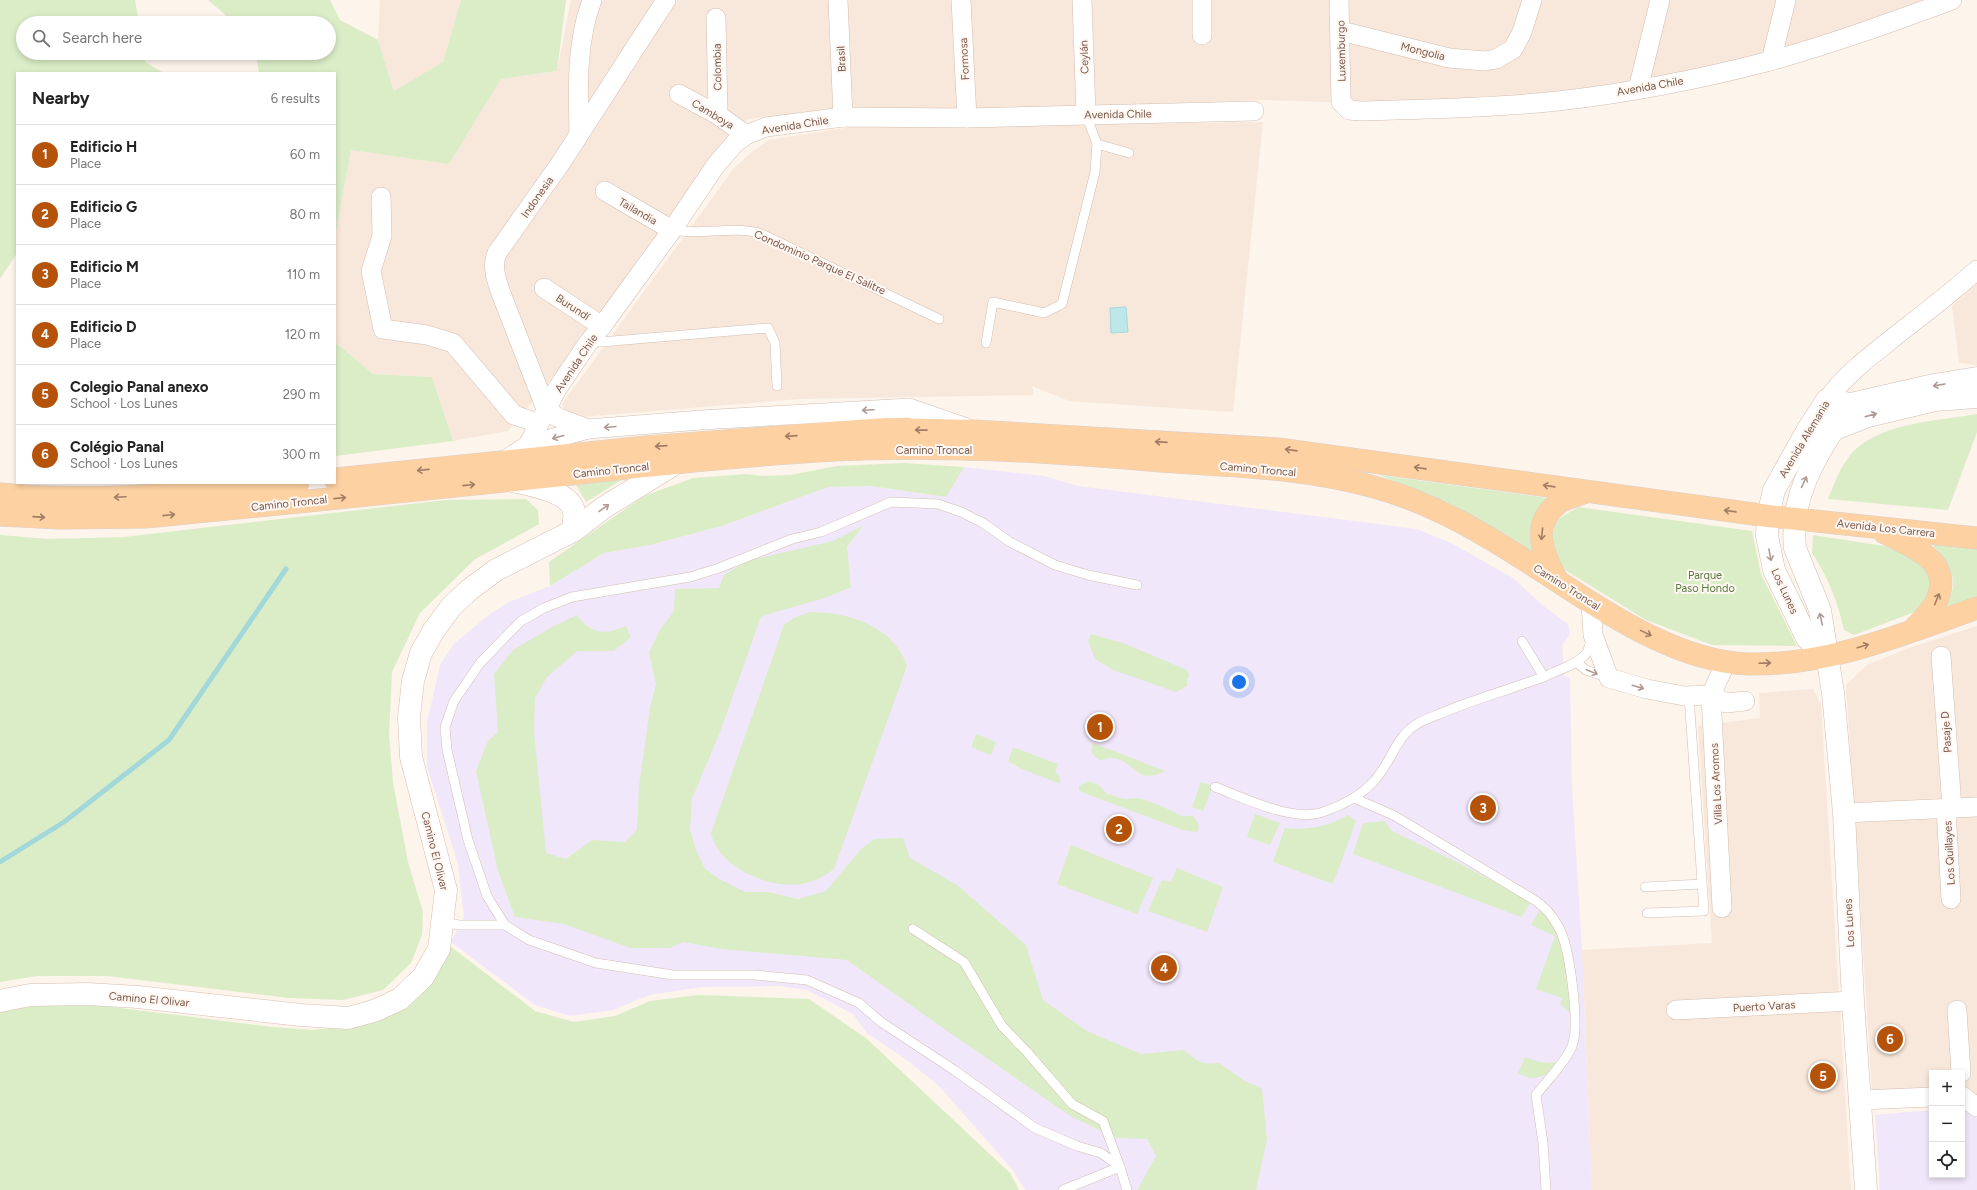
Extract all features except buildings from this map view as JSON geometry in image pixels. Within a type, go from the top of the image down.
[{"type":"main road","name":"Camino Troncal","points":[[336,480],[646,447],[886,429],[974,431],[1278,449],[1795,519]]},
{"type":"main road","name":"Camino Troncal","points":[[0,515],[59,518],[146,517],[513,481],[676,463],[836,450],[934,449],[1046,451],[1311,474],[1377,487],[1437,510],[1491,539],[1591,603],[1658,638],[1692,653],[1726,662],[1744,664],[1770,664],[1826,658]]},
{"type":"main road","name":"Camino Troncal","points":[[0,494],[58,499],[120,498],[286,484]]},
{"type":"main road","points":[[1558,581],[1544,555],[1541,537],[1543,526],[1553,508],[1561,502],[1587,492]]},
{"type":"main road","name":"Avenida Los Carrera","points":[[1795,519],[1977,538]]},
{"type":"main road","points":[[1872,527],[1924,553],[1930,559],[1939,574],[1940,583],[1937,600],[1914,630]]},
{"type":"main road","points":[[1826,658],[1977,608]]},
{"type":"street","points":[[579,133],[578,81],[584,22],[592,0]]},
{"type":"street","name":"Indonesia","points":[[542,416],[496,277],[494,260],[497,253],[579,133],[666,0]]},
{"type":"street","name":"Brasil","points":[[838,0],[843,117]]},
{"type":"street","name":"Formosa","points":[[961,0],[967,118]]},
{"type":"street","name":"Ceylán","points":[[1082,0],[1086,115]]},
{"type":"street","points":[[1202,0],[1202,35]]},
{"type":"street","name":"Luxemburgo","points":[[1339,0],[1341,31],[1341,102]]},
{"type":"street","name":"Mongolia","points":[[1341,31],[1449,58],[1485,61],[1505,55],[1513,48],[1518,41],[1532,0]]},
{"type":"street","points":[[1638,89],[1660,0]]},
{"type":"street","points":[[1771,60],[1786,0]]},
{"type":"street","name":"Avenida Chile","points":[[1341,102],[1349,110],[1360,111],[1476,108],[1558,101],[1638,89],[1771,60],[1880,26],[1952,0]]},
{"type":"street","name":"Colombia","points":[[716,18],[718,115]]},
{"type":"street","name":"Camboya","points":[[679,94],[718,115],[746,135]]},
{"type":"street","name":"Avenida Chile","points":[[528,445],[542,416],[588,343],[672,230],[716,166],[735,143],[746,135],[766,127],[843,117],[967,118],[1254,111]]},
{"type":"street","name":"Tailandia","points":[[605,191],[672,230]]},
{"type":"street","name":"Camino Troncal","points":[[381,196],[382,236],[371,271],[383,329],[427,335],[453,343],[514,415],[557,417],[588,429]]},
{"type":"street","name":"Avenida Alemania","points":[[1768,516],[1774,490],[1807,431],[1840,382],[1854,369],[1942,301],[1977,270]]},
{"type":"street","name":"Burundí","points":[[544,288],[602,326]]},
{"type":"street","name":"Avenida Alemania","points":[[1795,519],[1796,503],[1804,482],[1833,430],[1851,404],[1854,369]]},
{"type":"street","points":[[1827,400],[1851,404],[1934,385],[1977,378]]},
{"type":"street","points":[[1807,431],[1833,430],[1868,416],[1935,400],[1977,397]]},
{"type":"street","name":"Camino Troncal","points":[[528,445],[588,429],[679,421],[910,408],[974,431]]},
{"type":"street","points":[[504,461],[528,445]]},
{"type":"street","name":"Camino El Olivar","points":[[0,1001],[30,996],[87,994],[138,997],[301,1015],[348,1018],[374,1011],[400,999],[423,977],[439,949],[446,890],[411,757],[409,717],[410,703],[413,681],[421,653],[434,630],[451,607],[469,590],[496,570],[573,531],[603,508],[676,463]]},
{"type":"street","points":[[513,481],[559,493],[568,500],[574,511],[573,531]]},
{"type":"street","name":"Los Lunes","points":[[1768,516],[1768,536],[1774,570],[1807,638],[1826,658]]},
{"type":"street","name":"Los Lunes","points":[[1795,519],[1795,548],[1820,610],[1825,634],[1826,658],[1833,693],[1844,813],[1853,1002],[1866,1190]]},
{"type":"street","points":[[1591,603],[1593,635],[1609,678],[1647,689],[1689,696],[1711,695],[1726,703],[1745,701]]},
{"type":"street","name":"Pasaje D","points":[[1941,656],[1949,808]]},
{"type":"street","points":[[1711,695],[1726,662]]},
{"type":"street","name":"Villa Los Aromos","points":[[1711,695],[1722,908]]},
{"type":"street","points":[[1844,813],[1977,806]]},
{"type":"street","name":"Los Quillayes","points":[[1949,808],[1951,899]]},
{"type":"street","name":"Puerto Varas","points":[[1676,1010],[1853,1002]]},
{"type":"street","points":[[1957,1010],[1961,1070]]},
{"type":"street","points":[[1860,1100],[1929,1097]]},
{"type":"street","points":[[1965,1098],[1977,1106]]},
{"type":"lane","points":[[986,343],[993,302],[1044,313],[1062,304],[1094,172],[1097,144],[1086,115]]},
{"type":"lane","points":[[1097,144],[1128,154]]},
{"type":"lane","name":"Condominio Parque El Salitre","points":[[672,230],[700,232],[739,229],[762,234],[939,319]]},
{"type":"lane","points":[[588,343],[768,328],[775,343],[777,386]]},
{"type":"lane","points":[[1120,1167],[1101,1153],[1077,1146],[1035,1128],[954,1070],[880,1022],[859,1003],[813,982],[807,980],[755,975],[673,975],[596,963],[529,940],[505,925],[488,896],[468,840],[447,750],[445,727],[454,701],[480,663],[521,622],[544,608],[572,597],[690,577],[719,568],[792,539],[821,532],[891,502],[938,504],[961,512],[983,523],[1010,542],[1055,564],[1088,575],[1137,585]]},
{"type":"lane","points":[[1215,787],[1290,814],[1308,815],[1321,812],[1354,798],[1370,787],[1383,770],[1400,739],[1410,729],[1422,721],[1465,703],[1544,676],[1576,662],[1586,653],[1593,635]]},
{"type":"lane","points":[[1522,641],[1544,676]]},
{"type":"lane","points":[[1576,662],[1586,670],[1609,678]]},
{"type":"lane","points":[[1647,913],[1704,911],[1689,696]]},
{"type":"lane","points":[[1354,798],[1395,816],[1536,901],[1544,907],[1559,927],[1568,956],[1575,1013],[1575,1033],[1573,1044],[1568,1053],[1536,1096],[1543,1144],[1546,1190]]},
{"type":"lane","points":[[1645,887],[1702,884]]},
{"type":"lane","points":[[443,922],[459,925],[505,925]]},
{"type":"lane","points":[[913,929],[964,962],[1002,1026],[1028,1052],[1072,1104],[1103,1121],[1127,1190]]},
{"type":"lane","points":[[1063,1190],[1120,1167]]},
{"type":"shaded area","points":[[380,0],[461,0],[443,62],[449,164],[501,79],[557,71],[571,0],[1940,0],[1759,60],[1545,95],[1353,103],[1263,100],[1017,109],[853,108],[748,119],[728,139],[592,330],[508,431],[453,441],[432,377],[373,374],[336,343],[336,232],[351,150],[416,159],[378,40]]},
{"type":"shaded area","points":[[1263,122],[1233,412],[1069,401],[1032,386],[1034,395],[799,399],[569,418],[562,404],[734,168],[752,152],[769,140],[851,127]]},
{"type":"shaded area","points":[[1977,284],[1977,365],[1959,363],[1952,306]]},
{"type":"shaded area","points":[[964,467],[1044,476],[1078,486],[1417,529],[1453,544],[1513,578],[1542,605],[1568,624],[1570,634],[1562,646],[1565,677],[1570,677],[1572,786],[1582,950],[1592,1190],[1025,1190],[1013,1170],[938,1085],[904,1058],[867,1033],[853,1014],[807,990],[779,986],[701,987],[649,995],[613,1010],[570,1016],[535,1005],[451,942],[464,917],[458,864],[427,766],[427,723],[440,665],[454,644],[491,613],[509,602],[550,586],[604,553],[650,545],[722,526],[828,487],[871,486],[945,497]]},
{"type":"shaded area","points":[[1977,626],[1977,1096],[1965,1090],[1965,1070],[1929,1070],[1929,1090],[1872,1091],[1846,685],[1867,665],[1909,648]]},
{"type":"shaded area","points":[[1813,689],[1821,704],[1851,1190],[1592,1190],[1582,950],[1712,943],[1698,726],[1760,718],[1759,693]]},
{"type":"shaded area","points":[[1898,1025],[1899,1051],[1881,1052],[1880,1026]]},
{"type":"shaded area","points":[[1929,1110],[1929,1178],[1965,1178],[1965,1110],[1977,1118],[1977,1190],[1880,1190],[1875,1115]]},
{"type":"green space","points":[[0,0],[135,0],[138,16],[16,16],[16,60],[145,60],[145,62],[162,72],[16,72],[16,255],[0,279]]},
{"type":"green space","points":[[208,0],[330,0],[340,20],[378,40],[394,91],[443,62],[461,0],[566,0],[557,71],[501,79],[449,164],[351,150],[336,232],[336,72],[259,72],[257,60],[336,60],[336,16],[227,16]]},
{"type":"green space","points":[[336,343],[373,374],[432,377],[453,441],[336,456]]},
{"type":"green space","points":[[1977,414],[1977,432],[1948,510],[1828,499],[1839,473],[1848,458],[1859,446],[1873,437],[1889,431],[1925,422]]},
{"type":"green space","points":[[903,463],[964,467],[946,497],[871,486],[828,487],[722,526],[650,545],[604,553],[550,586],[549,562],[644,496],[693,478],[747,474],[763,476],[790,475],[837,466]]},
{"type":"green space","points":[[1379,475],[1548,498],[1531,532],[1535,558],[1453,505]]},
{"type":"green space","points":[[623,479],[586,502],[576,485]]},
{"type":"green space","points":[[526,499],[538,510],[539,524],[474,560],[420,613],[392,672],[389,735],[393,782],[408,862],[423,912],[422,935],[411,963],[383,990],[343,1000],[289,998],[107,976],[37,976],[0,982],[0,535],[48,539],[124,537],[446,500]]},
{"type":"green space","name":"Parque Paso Hondo","points":[[1578,507],[1752,531],[1761,574],[1797,646],[1712,645],[1646,620],[1565,570],[1555,552],[1553,535],[1555,521]]},
{"type":"green space","points":[[863,526],[847,547],[851,587],[818,600],[761,617],[720,732],[692,799],[690,829],[696,850],[705,869],[721,880],[745,892],[768,892],[798,899],[826,891],[861,849],[874,839],[903,838],[910,858],[957,885],[1026,945],[1043,1000],[1087,1031],[1141,1054],[1184,1050],[1192,1057],[1204,1063],[1219,1063],[1245,1081],[1262,1088],[1267,1139],[1256,1190],[1137,1190],[1156,1156],[1147,1139],[1116,1138],[1072,1117],[847,960],[721,949],[683,942],[670,948],[630,948],[564,924],[515,917],[498,871],[476,771],[488,741],[498,732],[494,674],[513,650],[552,627],[577,615],[593,630],[605,632],[626,626],[631,637],[614,651],[577,651],[547,677],[535,698],[534,731],[546,853],[566,859],[592,840],[625,842],[637,830],[639,786],[650,708],[656,684],[649,652],[660,630],[674,611],[675,589],[719,588],[724,575],[747,561],[833,541]]},
{"type":"green space","points":[[1813,535],[1884,546],[1918,558],[1930,575],[1932,590],[1925,608],[1854,635],[1844,630],[1832,590],[1812,553]]},
{"type":"green space","points":[[1931,543],[1977,547],[1977,599],[1939,610],[1952,592],[1953,578],[1948,565]]},
{"type":"green space","points":[[810,612],[839,615],[854,619],[881,631],[901,652],[907,666],[834,869],[822,877],[810,882],[788,885],[760,879],[746,873],[734,865],[723,856],[711,833],[784,625],[794,618]]},
{"type":"green space","points":[[1091,634],[1123,643],[1187,670],[1189,675],[1187,686],[1176,692],[1113,670],[1095,659],[1088,641]]},
{"type":"green space","points":[[976,734],[996,742],[991,755],[971,747]]},
{"type":"green space","points":[[1093,743],[1165,771],[1155,775],[1141,775],[1121,760],[1112,758],[1100,760],[1095,757],[1091,751]]},
{"type":"green space","points":[[1013,747],[1058,764],[1055,771],[1060,777],[1060,784],[1008,762]]},
{"type":"green space","points":[[1088,781],[1099,785],[1107,794],[1125,799],[1139,798],[1159,805],[1182,816],[1193,816],[1199,825],[1198,832],[1183,830],[1079,791],[1079,786]]},
{"type":"green space","points":[[1201,782],[1213,786],[1203,811],[1192,807]]},
{"type":"green space","points":[[1255,814],[1280,823],[1270,845],[1247,837]]},
{"type":"green space","points":[[1348,815],[1356,821],[1333,884],[1273,862],[1285,828],[1318,827]]},
{"type":"green space","points":[[1385,821],[1392,831],[1459,863],[1531,902],[1521,917],[1353,854],[1363,823]]},
{"type":"green space","points":[[1071,845],[1153,878],[1137,914],[1057,884]]},
{"type":"green space","points":[[1177,868],[1223,887],[1207,932],[1148,911],[1162,880],[1171,882]]},
{"type":"green space","points":[[1540,909],[1561,937],[1570,957],[1576,996],[1577,1023],[1575,1043],[1569,1056],[1553,1071],[1546,1075],[1532,1078],[1518,1073],[1525,1057],[1537,1061],[1552,1063],[1561,1060],[1565,1056],[1571,1044],[1575,1026],[1572,1016],[1560,1004],[1562,998],[1536,989],[1555,936],[1531,925]]},
{"type":"green space","points":[[450,946],[535,1011],[574,1022],[615,1016],[650,1001],[699,995],[809,999],[867,1039],[1010,1173],[1019,1190],[0,1190],[0,1011],[57,1003],[104,1006],[273,1027],[312,1030],[371,1024],[423,989]]},
{"type":"water","points":[[1126,307],[1128,332],[1111,333],[1110,308]]},
{"type":"waterway","points":[[0,862],[64,822],[169,740],[286,569]]},
{"type":"place","name":"Edificio H","points":[[1100,727]]},
{"type":"place","name":"Edificio M","points":[[1483,808]]},
{"type":"place","name":"Edificio G","points":[[1119,829]]},
{"type":"place","name":"Edificio D","points":[[1164,968]]},
{"type":"place","name":"Colégio Panal","points":[[1890,1039]]},
{"type":"place","name":"Colegio Panal anexo","points":[[1823,1076]]}]
